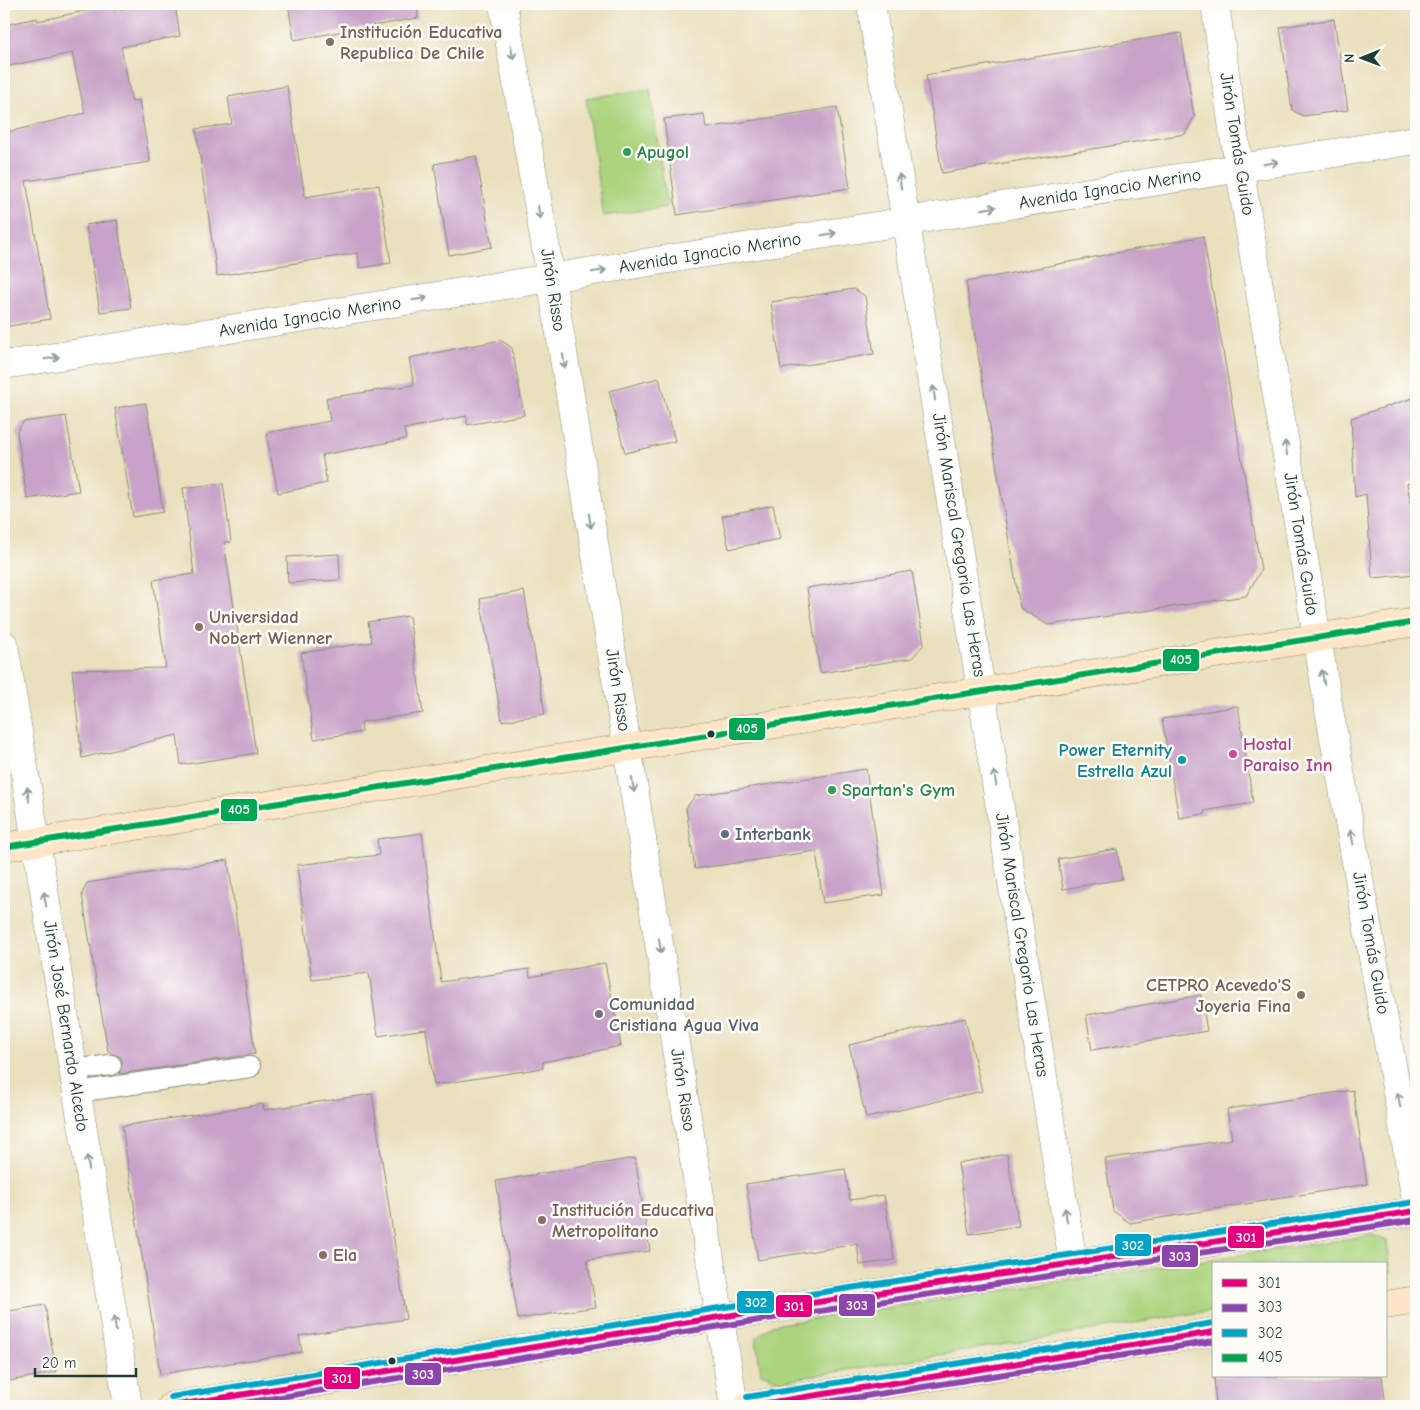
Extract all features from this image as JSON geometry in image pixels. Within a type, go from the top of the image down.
[{"type":"main road","points":[[4,847],[1416,622]]},
{"type":"main road","points":[[172,1406],[720,1317],[1416,1211]]},
{"type":"main road","points":[[1388,1304],[1416,1300]]},
{"type":"main road","points":[[748,1406],[1212,1332]]},
{"type":"street","name":"Jirón Risso","points":[[504,4],[551,278],[734,1406]]},
{"type":"street","name":"Jirón Mariscal Gregorio Las Heras","points":[[872,4],[1074,1263]]},
{"type":"street","name":"Jirón Tomás Guido","points":[[1215,4],[1317,637],[1416,1200]]},
{"type":"street","name":"Avenida Ignacio Merino","points":[[4,366],[1416,140]]},
{"type":"street","name":"Jirón José Bernardo Alcedo","points":[[4,645],[128,1406]]},
{"type":"lane","points":[[75,1081],[111,1065]]},
{"type":"lane","points":[[75,1081],[250,1067]]},
{"type":"green space","name":"Apugol","points":[[650,89],[667,207],[603,216],[586,98]]},
{"type":"green space","points":[[1373,1235],[1387,1241],[1391,1272],[1388,1275],[1388,1262],[1212,1262],[1212,1310],[781,1381],[761,1373],[756,1338],[772,1325]]},
{"type":"building","points":[[150,4],[175,4],[180,36],[121,47],[132,102],[139,100],[150,162],[26,181],[50,319],[4,327],[4,133],[85,113],[72,53],[4,67],[4,25],[37,18],[38,21],[112,5],[114,10]]},
{"type":"building","points":[[288,4],[417,4],[418,18],[294,40]]},
{"type":"building","points":[[1334,19],[1348,110],[1303,116],[1292,110],[1280,27]]},
{"type":"building","points":[[1181,33],[1194,117],[1185,134],[942,173],[926,75]]},
{"type":"building","points":[[287,86],[305,197],[379,185],[391,263],[360,268],[358,253],[217,276],[196,129],[232,124],[228,97]]},
{"type":"building","points":[[837,107],[850,188],[677,215],[664,119],[704,114],[706,128]]},
{"type":"building","points":[[476,156],[492,247],[449,255],[434,164]]},
{"type":"building","points":[[117,220],[131,308],[100,312],[86,225]]},
{"type":"building","points":[[1203,236],[1261,570],[1246,596],[1048,625],[1020,608],[966,282]]},
{"type":"building","points":[[854,289],[865,296],[874,354],[781,369],[771,302]]},
{"type":"building","points":[[501,340],[512,348],[524,415],[467,425],[467,416],[404,429],[406,439],[322,455],[327,483],[278,493],[266,433],[330,421],[326,398],[414,385],[409,358]]},
{"type":"building","points":[[659,378],[675,441],[625,453],[609,391]]},
{"type":"building","points":[[1416,397],[1416,481],[1407,484],[1416,530],[1416,574],[1372,578],[1366,494],[1355,497],[1351,418]]},
{"type":"building","points":[[146,403],[163,512],[133,517],[115,408]]},
{"type":"building","points":[[66,416],[79,491],[27,499],[17,432],[23,422]]},
{"type":"building","points":[[223,483],[231,542],[224,542],[256,753],[181,765],[177,735],[82,758],[72,670],[166,668],[153,580],[194,574],[183,488]]},
{"type":"building","points":[[773,505],[780,539],[729,549],[722,516]]},
{"type":"building","points":[[339,554],[340,580],[288,583],[287,557]]},
{"type":"building","points":[[912,571],[924,644],[912,658],[820,673],[807,588]]},
{"type":"building","points":[[524,591],[545,714],[502,721],[480,599]]},
{"type":"building","points":[[409,616],[423,713],[361,722],[362,732],[314,739],[301,653],[372,642],[368,622]]},
{"type":"building","points":[[1238,706],[1253,803],[1204,811],[1205,814],[1179,818],[1162,719]]},
{"type":"building","points":[[866,769],[884,895],[823,903],[816,851],[695,869],[686,808],[695,796]]},
{"type":"building","points":[[422,833],[441,982],[529,969],[530,977],[605,963],[621,1046],[543,1062],[543,1068],[434,1085],[426,1029],[378,1036],[369,973],[312,980],[297,865],[379,855],[377,839]]},
{"type":"building","points":[[1117,849],[1122,879],[1063,889],[1058,859]]},
{"type":"building","points":[[228,860],[255,1054],[119,1074],[123,1063],[120,1057],[108,1051],[96,980],[82,894],[87,883]]},
{"type":"building","points":[[1201,995],[1207,1031],[1092,1050],[1086,1015]]},
{"type":"building","points":[[965,1018],[982,1091],[866,1118],[849,1045]]},
{"type":"building","points":[[1353,1090],[1367,1184],[1130,1223],[1113,1211],[1105,1159],[1232,1139],[1227,1109]]},
{"type":"building","points":[[372,1094],[406,1319],[299,1336],[302,1352],[160,1374],[122,1126],[263,1104],[264,1110]]},
{"type":"building","points":[[1007,1154],[1019,1226],[969,1234],[958,1163]]},
{"type":"building","name":"Institución Educativa Metropolitano","points":[[635,1158],[650,1251],[587,1260],[596,1307],[518,1319],[496,1181]]},
{"type":"building","points":[[845,1169],[850,1200],[884,1195],[894,1260],[860,1265],[857,1244],[758,1260],[746,1184]]},
{"type":"building","points":[[45,1305],[56,1372],[4,1382],[4,1312]]},
{"type":"building","points":[[1214,1378],[1382,1378],[1386,1406],[1216,1406]]},
{"type":"transit line","name":"405","points":[[4,847],[1416,622]]},
{"type":"transit line","name":"302","points":[[171,1397],[719,1308],[1415,1202]]},
{"type":"transit line","name":"301","points":[[172,1406],[720,1317],[1416,1211]]},
{"type":"transit line","name":"303","points":[[225,1406],[721,1326],[1416,1220]]},
{"type":"transit line","name":"302","points":[[747,1397],[1212,1323]]},
{"type":"transit line","name":"301","points":[[748,1406],[1212,1332]]},
{"type":"transit line","name":"303","points":[[802,1406],[1212,1341]]},
{"type":"place","name":"Institución Educativa Republica De Chile","points":[[330,42]]},
{"type":"place","name":"Apugol","points":[[627,152]]},
{"type":"place","name":"Universidad Nobert Wienner","points":[[199,627]]},
{"type":"place","name":"Hostal Paraiso Inn","points":[[1233,754]]},
{"type":"place","name":"Power Eternity Estrella Azul","points":[[1182,760]]},
{"type":"place","name":"Spartan's Gym","points":[[832,790]]},
{"type":"place","name":"Interbank","points":[[725,834]]},
{"type":"place","name":"CETPRO Acevedo'S Joyeria Fina","points":[[1301,995]]},
{"type":"place","name":"Comunidad Cristiana Agua Viva","points":[[599,1014]]},
{"type":"place","name":"Institución Educativa Metropolitano","points":[[542,1220]]},
{"type":"place","name":"Ela","points":[[323,1255]]}]
